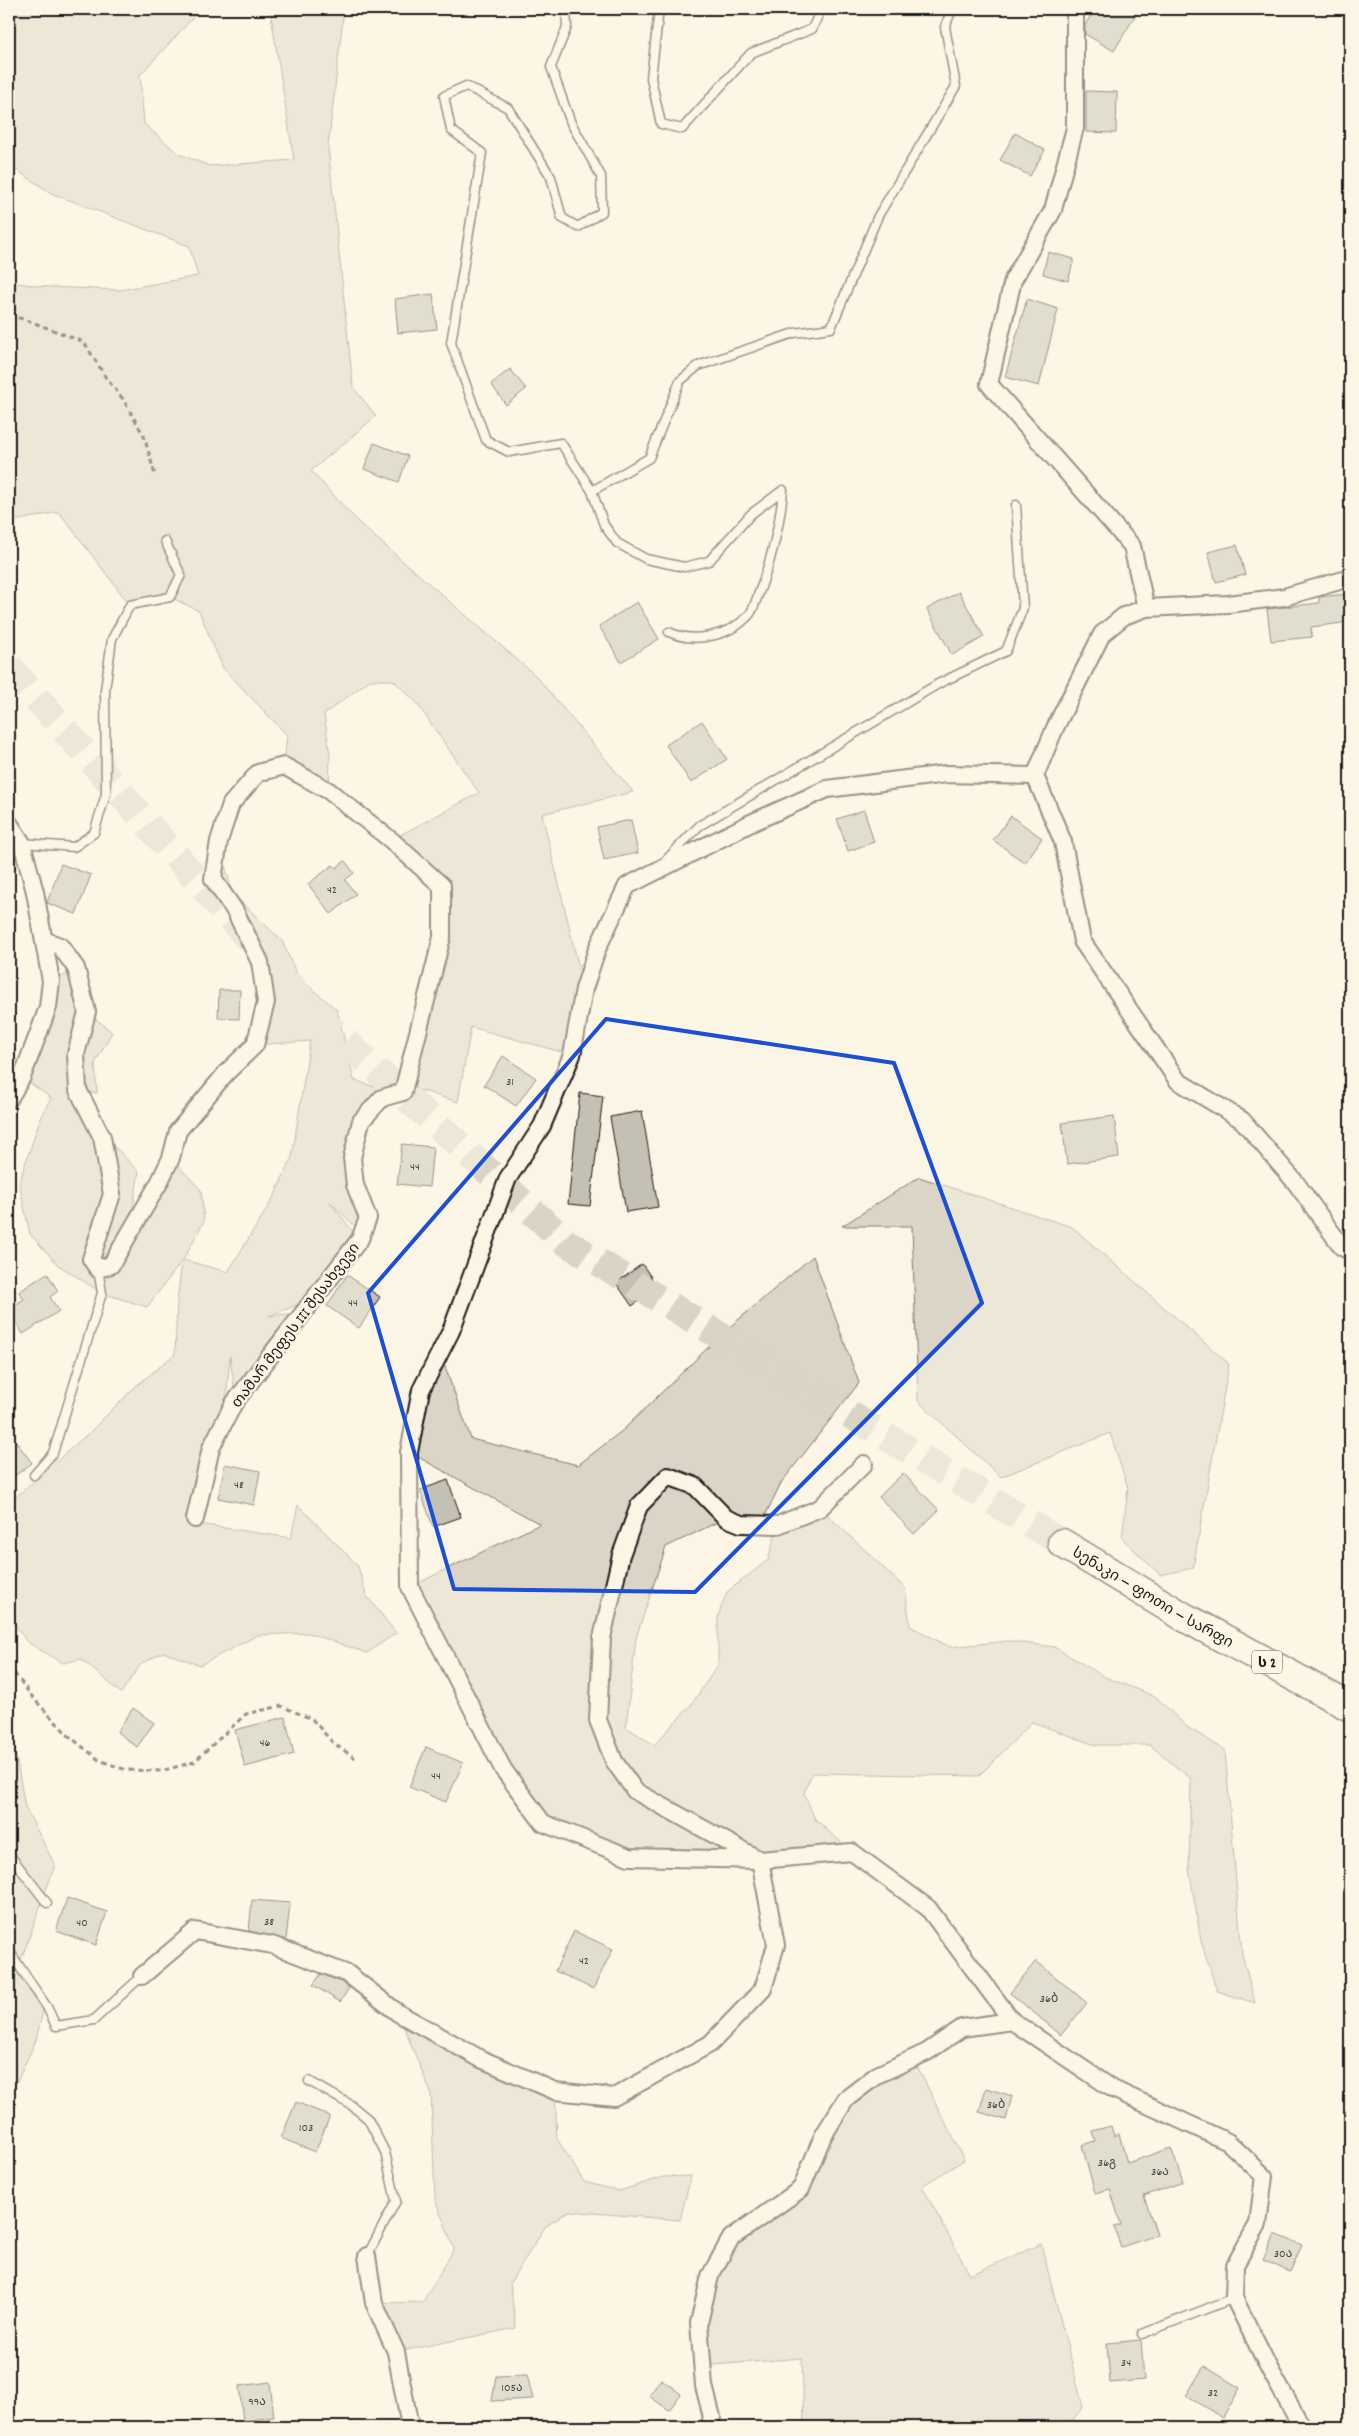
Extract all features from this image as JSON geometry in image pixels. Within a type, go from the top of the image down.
[{"type":"highway","name":"სენაკი — ფოთი — სარფი","points":[[1062,1543],[1184,1617],[1350,1707]]},
{"type":"street","points":[[1075,9],[1075,128],[1053,210],[1013,280],[989,384],[1132,546],[1146,608]]},
{"type":"street","points":[[1350,578],[1284,597],[1228,604],[1146,608],[1124,616],[1102,634],[1055,728],[1035,776],[1063,842],[1082,941],[1178,1081],[1242,1120],[1296,1183],[1342,1247],[1350,1251]]},
{"type":"street","name":"თამარ მეფეს III შესახვევი","points":[[98,1269],[111,1265],[128,1237],[171,1158],[178,1131],[226,1073],[255,1045],[266,1002],[260,962],[235,911],[214,880],[219,841],[231,804],[258,773],[284,766],[329,791],[391,840],[442,886],[442,937],[403,1092],[382,1098],[360,1121],[352,1158],[355,1185],[368,1218],[360,1239],[234,1403],[211,1448],[195,1519]]},
{"type":"street","points":[[1035,776],[946,774],[827,789],[752,823],[692,855],[627,886],[597,949],[584,989],[572,1055],[542,1126],[508,1178],[451,1330],[422,1390],[409,1452],[410,1587],[503,1769],[543,1823],[629,1857],[760,1860],[852,1852],[928,1908],[1012,2021],[1113,2089],[1228,2142],[1264,2176],[1258,2224],[1235,2265],[1234,2298],[1270,2370],[1302,2427]]},
{"type":"street","points":[[9,822],[22,843],[52,981],[48,1007],[22,1077],[9,1099]]},
{"type":"street","points":[[44,940],[60,946],[76,968],[87,1012],[76,1054],[78,1090],[102,1137],[112,1194],[91,1259],[98,1269]]},
{"type":"street","points":[[760,1860],[635,1791],[614,1761],[598,1720],[602,1638],[621,1555],[639,1506],[668,1476],[695,1486],[726,1518],[741,1524],[778,1525],[820,1508],[864,1464]]},
{"type":"street","points":[[142,1976],[195,1931],[272,1946],[348,1974],[398,2013],[481,2059],[556,2091],[614,2097],[710,2044],[763,1989],[776,1945],[760,1860]]},
{"type":"street","points":[[709,2427],[712,2416],[704,2386],[698,2323],[710,2276],[731,2238],[801,2189],[822,2136],[846,2099],[877,2074],[926,2052],[962,2028],[1012,2021]]},
{"type":"street","points":[[367,2256],[374,2303],[396,2352],[410,2427]]},
{"type":"lane","points":[[566,9],[567,27],[551,67],[571,123],[601,176],[602,212],[578,227],[562,218],[551,177],[508,108],[466,86],[444,96],[451,130],[482,152],[451,343],[486,440],[509,452],[561,443],[592,491],[604,525],[617,543],[646,559],[684,567],[709,562],[752,514],[784,490],[782,513],[764,579],[750,615],[722,635],[680,638],[669,632]]},
{"type":"lane","points":[[659,9],[651,78],[661,124],[682,129],[751,54],[812,28],[821,9]]},
{"type":"lane","points":[[592,491],[649,458],[680,381],[698,366],[794,333],[831,328],[878,216],[956,86],[945,27],[952,9]]},
{"type":"lane","points":[[655,871],[699,826],[938,684],[1006,651],[1023,608],[1016,506]]},
{"type":"lane","points":[[22,843],[74,847],[94,833],[106,794],[105,690],[112,639],[130,605],[150,599],[170,597],[181,575],[165,541]]},
{"type":"lane","points":[[34,1475],[53,1454],[102,1293],[98,1269]]},
{"type":"lane","points":[[9,1854],[47,1903]]},
{"type":"lane","points":[[9,1951],[47,2007],[56,2026],[94,2020],[142,1976]]},
{"type":"lane","points":[[308,2081],[351,2105],[368,2119],[385,2152],[396,2201],[367,2256]]},
{"type":"lane","points":[[1142,2334],[1234,2298]]},
{"type":"path","points":[[9,316],[24,319],[84,342],[106,378],[123,399],[140,429],[155,475]]},
{"type":"path","points":[[9,1666],[69,1736],[99,1760],[126,1770],[160,1771],[194,1762],[246,1714],[281,1706],[312,1719],[333,1743],[355,1758]]},
{"type":"highlighted area","points":[[606,1019],[894,1063],[982,1303],[695,1592],[454,1589],[368,1293]]},
{"type":"shaded area","points":[[9,9],[201,9],[140,75],[144,124],[179,154],[210,166],[294,160],[270,9],[344,9],[328,147],[353,387],[376,416],[311,471],[361,525],[536,676],[633,792],[542,814],[584,989],[572,1055],[471,1027],[458,1102],[410,1087],[442,937],[442,887],[391,840],[479,793],[416,702],[393,680],[370,680],[324,714],[330,755],[329,791],[284,766],[287,735],[223,668],[199,611],[170,597],[130,605],[59,512],[9,522],[9,282],[48,287],[120,290],[198,276],[189,246],[51,193],[9,165]]},
{"type":"shaded area","points":[[219,841],[232,893],[282,941],[298,977],[337,1010],[354,1080],[387,1091],[349,1158],[365,1218],[359,1230],[330,1202],[357,1237],[307,1301],[269,1316],[296,1313],[235,1395],[230,1356],[226,1403],[192,1523],[291,1538],[298,1505],[358,1566],[366,1595],[396,1633],[367,1653],[308,1633],[258,1635],[200,1665],[163,1652],[141,1664],[121,1693],[81,1659],[63,1663],[27,1642],[9,1617],[9,1503],[91,1431],[135,1387],[175,1354],[177,1302],[182,1261],[147,1307],[102,1293],[58,1265],[30,1234],[19,1183],[41,1116],[51,1098],[22,1077],[53,982],[76,968],[87,1012],[112,1032],[95,1063],[97,1093],[79,1090],[102,1137],[139,1172],[128,1235],[171,1158],[201,1190],[204,1221],[183,1260],[228,1272],[274,1197],[292,1157],[310,1041],[255,1045],[260,962],[213,879]]},
{"type":"shaded area","points":[[919,1177],[1072,1227],[1229,1364],[1193,1568],[1160,1575],[1122,1538],[1128,1488],[1110,1433],[1001,1477],[918,1401],[912,1226],[842,1226]]},
{"type":"shaded area","points":[[813,1256],[859,1383],[781,1483],[761,1524],[726,1518],[666,1547],[636,1638],[626,1727],[654,1745],[691,1705],[718,1665],[718,1616],[727,1592],[768,1560],[778,1525],[820,1508],[905,1588],[910,1626],[950,1647],[1008,1641],[1054,1647],[1105,1677],[1156,1697],[1187,1727],[1225,1750],[1242,1954],[1255,2003],[1217,1991],[1201,1941],[1189,1868],[1191,1779],[1150,1745],[1095,1745],[1032,1722],[979,1776],[812,1773],[804,1793],[815,1819],[852,1852],[629,1857],[543,1823],[503,1769],[410,1587],[540,1524],[409,1452],[440,1353],[471,1439],[578,1465],[623,1430],[724,1332]]},
{"type":"shaded area","points":[[9,1732],[14,1745],[25,1807],[55,1865],[21,1960],[9,1938]]},
{"type":"shaded area","points":[[15,1969],[43,2011],[36,2040],[9,2099],[9,1972]]},
{"type":"shaded area","points":[[398,2013],[555,2091],[557,2139],[584,2182],[619,2191],[663,2177],[691,2176],[680,2220],[569,2211],[545,2227],[510,2283],[516,2328],[396,2352],[374,2303],[423,2302],[454,2249],[435,2199],[431,2093]]},
{"type":"shaded area","points":[[913,2058],[964,2160],[922,2186],[970,2275],[1041,2244],[1083,2407],[1067,2427],[804,2427],[802,2358],[702,2366],[710,2276],[731,2238],[801,2189],[846,2099]]},
{"type":"building","points":[[1095,9],[1139,9],[1114,51],[1085,34],[1085,25]]},
{"type":"building","points":[[1086,91],[1117,92],[1116,133],[1086,132]]},
{"type":"building","points":[[1015,133],[1045,150],[1030,176],[1000,160]]},
{"type":"building","points":[[1048,252],[1074,259],[1068,281],[1043,274]]},
{"type":"building","points":[[433,294],[437,329],[398,333],[395,299]]},
{"type":"building","points":[[1027,299],[1058,309],[1039,386],[1005,377]]},
{"type":"building","points":[[510,369],[526,389],[506,405],[491,384]]},
{"type":"building","points":[[374,443],[408,456],[399,482],[364,469]]},
{"type":"building","points":[[1237,545],[1245,575],[1216,582],[1208,552]]},
{"type":"building","points":[[959,592],[984,637],[952,655],[927,609]]},
{"type":"building","points":[[1347,594],[1350,622],[1311,627],[1312,637],[1271,641],[1267,609],[1319,603],[1319,597]]},
{"type":"building","points":[[637,602],[659,639],[621,662],[599,626]]},
{"type":"building","points":[[702,721],[727,759],[691,783],[666,745]]},
{"type":"building","points":[[864,810],[874,842],[848,851],[837,819]]},
{"type":"building","points":[[1011,816],[1042,838],[1025,863],[993,840]]},
{"type":"building","points":[[631,820],[638,853],[604,860],[597,827]]},
{"type":"building","points":[[345,861],[354,873],[345,880],[356,894],[331,914],[308,884],[333,865],[336,868]]},
{"type":"building","points":[[61,864],[91,875],[76,914],[47,903]]},
{"type":"building","points":[[219,990],[240,990],[239,1019],[218,1018]]},
{"type":"building","points":[[503,1056],[536,1078],[516,1106],[484,1085]]},
{"type":"building","points":[[580,1093],[603,1096],[590,1206],[568,1204]]},
{"type":"building","points":[[642,1111],[658,1207],[626,1212],[610,1117]]},
{"type":"building","points":[[1114,1116],[1119,1157],[1067,1164],[1062,1123]]},
{"type":"building","points":[[402,1144],[433,1147],[429,1187],[397,1184]]},
{"type":"building","points":[[642,1264],[658,1287],[632,1306],[616,1283]]},
{"type":"building","points":[[47,1273],[58,1291],[50,1297],[59,1311],[23,1334],[9,1309],[24,1299],[19,1292]]},
{"type":"building","points":[[347,1275],[380,1297],[359,1328],[327,1306]]},
{"type":"building","points":[[9,1432],[32,1463],[9,1480]]},
{"type":"building","points":[[225,1464],[260,1471],[254,1505],[218,1498]]},
{"type":"building","points":[[903,1473],[939,1510],[914,1534],[879,1497]]},
{"type":"building","points":[[448,1480],[461,1517],[433,1527],[420,1490]]},
{"type":"building","points":[[133,1708],[154,1723],[137,1747],[117,1732]]},
{"type":"building","points":[[285,1717],[294,1754],[245,1767],[235,1730]]},
{"type":"building","points":[[426,1747],[463,1763],[446,1802],[409,1787]]},
{"type":"building","points":[[67,1898],[107,1912],[96,1945],[56,1931]]},
{"type":"building","points":[[252,1900],[290,1903],[286,1940],[249,1931]]},
{"type":"building","points":[[574,1931],[613,1949],[593,1989],[555,1971]]},
{"type":"building","points":[[1036,1961],[1087,2003],[1061,2035],[1010,1993]]},
{"type":"building","points":[[321,1974],[343,1983],[349,1988],[340,2002],[313,1985]]},
{"type":"building","points":[[986,2088],[1012,2096],[1006,2120],[979,2112]]},
{"type":"building","points":[[296,2102],[330,2116],[315,2152],[281,2138]]},
{"type":"building","points":[[1111,2126],[1114,2136],[1119,2134],[1127,2163],[1171,2148],[1183,2182],[1144,2196],[1157,2235],[1121,2247],[1114,2227],[1121,2225],[1110,2189],[1095,2193],[1082,2145],[1095,2141],[1092,2131]]},
{"type":"building","points":[[1275,2234],[1302,2245],[1290,2272],[1263,2260]]},
{"type":"building","points":[[1141,2340],[1144,2380],[1110,2383],[1107,2343]]},
{"type":"building","points":[[1204,2366],[1240,2388],[1223,2418],[1186,2396]]},
{"type":"building","points":[[527,2375],[533,2399],[492,2401],[496,2376]]},
{"type":"building","points":[[661,2379],[681,2394],[669,2410],[649,2396]]},
{"type":"building","points":[[270,2382],[274,2417],[243,2421],[239,2386]]},
{"type":"tunnel","points":[[9,667],[317,1016],[567,1243],[1062,1543]]}]
